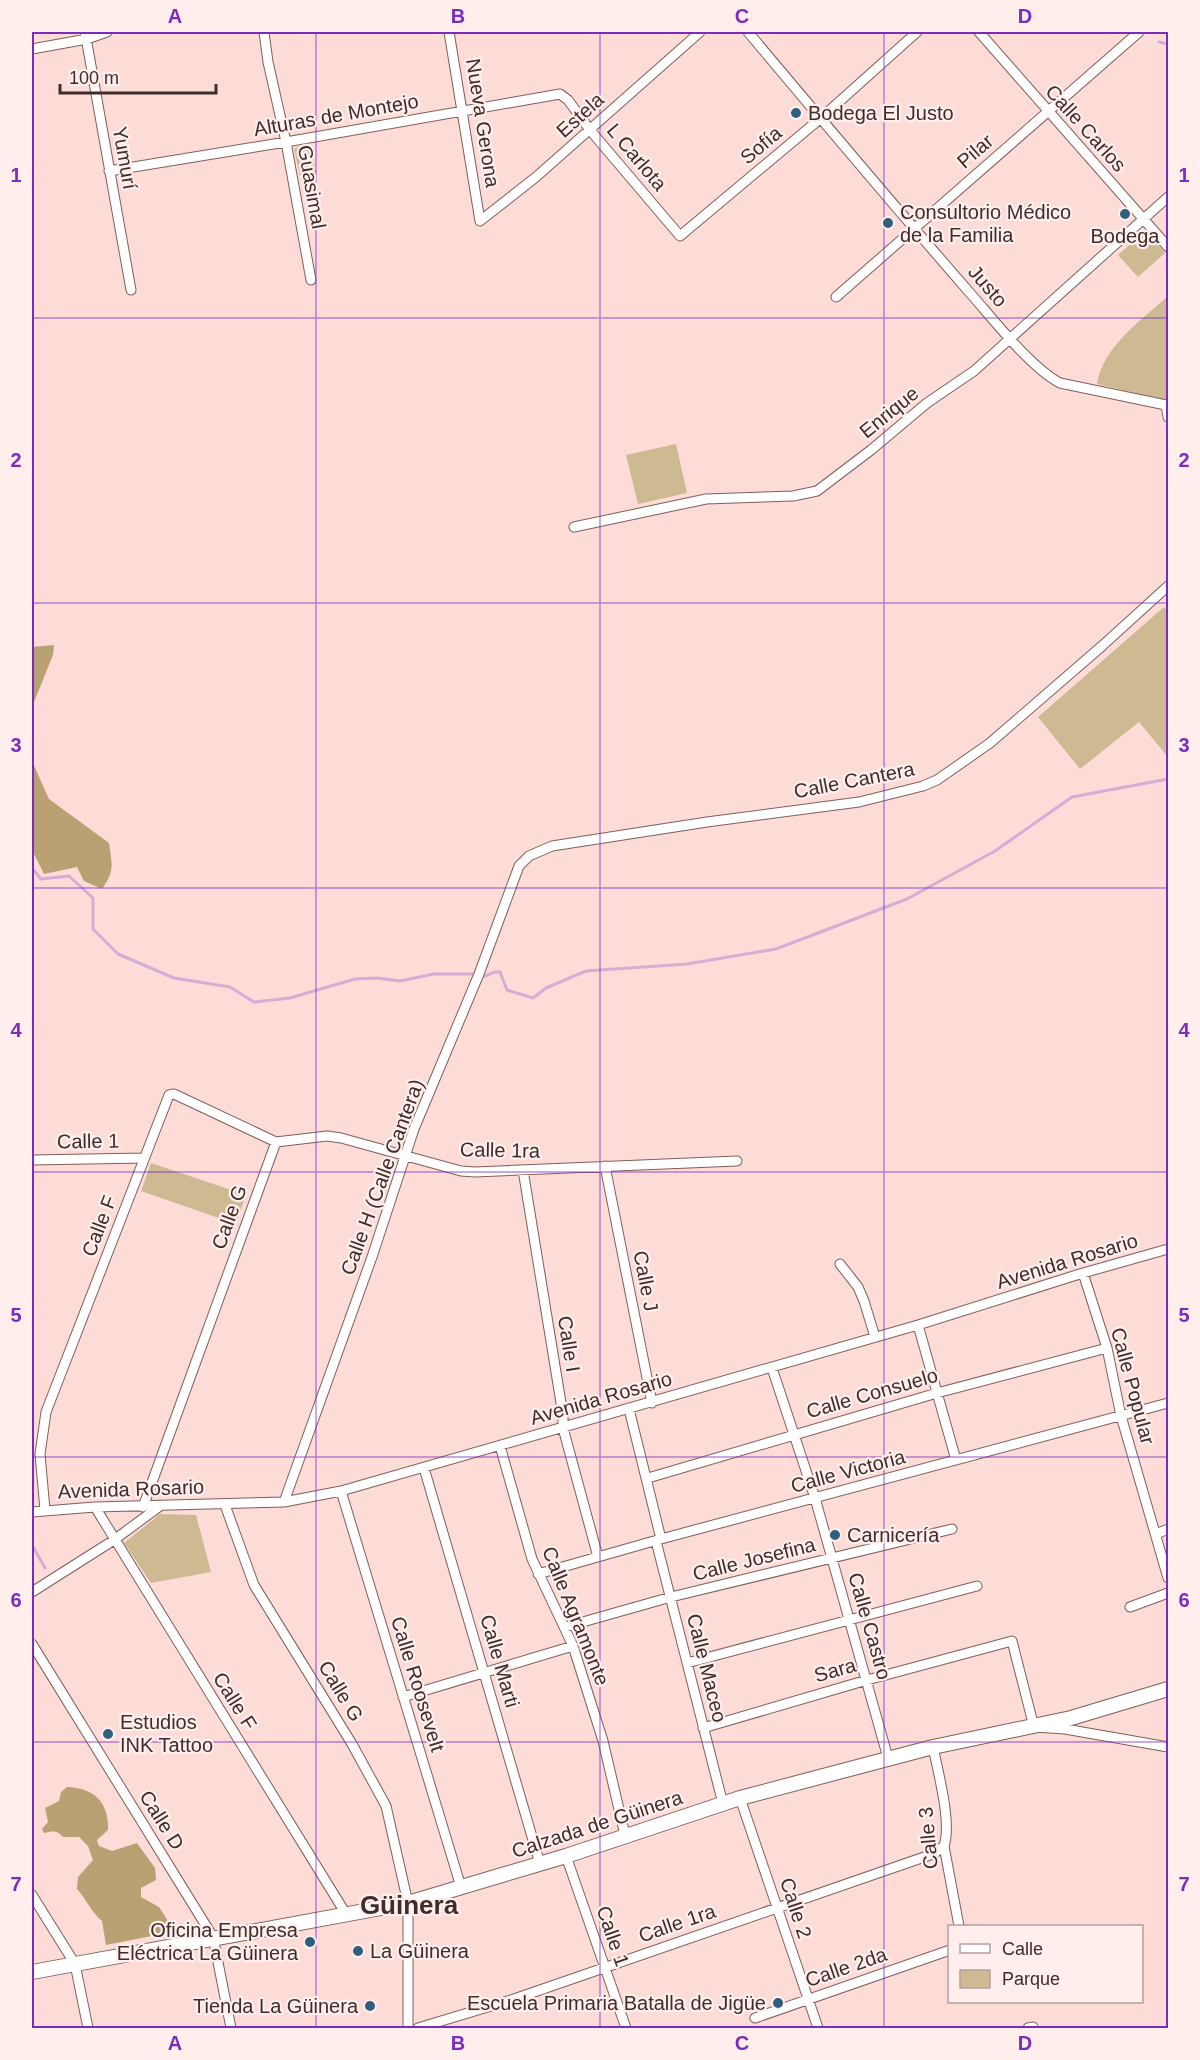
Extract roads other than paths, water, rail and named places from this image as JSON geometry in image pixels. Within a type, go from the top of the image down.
[{"type":"main road","name":"Calzada de Güinera","points":[[32,1972],[408,1903],[566,1856],[740,1798],[933,1747],[1034,1727],[1168,1689]]},
{"type":"street","points":[[32,50],[86,35],[107,32]]},
{"type":"street","name":"Guasimal","points":[[264,32],[311,280]]},
{"type":"street","name":"Nueva Gerona","points":[[449,32],[480,221]]},
{"type":"street","name":"Estela","points":[[480,221],[536,177],[700,32]]},
{"type":"street","name":"Justo","points":[[748,32],[914,228],[1045,374],[1060,384],[1167,404],[1168,417]]},
{"type":"street","name":"Sofía","points":[[680,236],[821,118],[917,32]]},
{"type":"street","name":"Calle Carlos","points":[[979,32],[1168,248]]},
{"type":"street","name":"Pilar","points":[[836,297],[1139,32]]},
{"type":"street","name":"Yumurí","points":[[86,35],[131,290]]},
{"type":"street","name":"Alturas de Montejo","points":[[109,171],[560,94],[568,100]]},
{"type":"street","name":"L Carlota","points":[[568,100],[590,130],[680,236]]},
{"type":"street","name":"Enrique","points":[[574,528],[706,499],[793,496],[817,491],[835,479],[927,403],[974,371],[1168,197]]},
{"type":"street","name":"Calle Cantera","points":[[519,866],[529,856],[552,846],[696,823],[859,802],[905,791],[936,780],[990,743],[1168,586]]},
{"type":"street","name":"Calle H (Calle Cantera)","points":[[284,1502],[414,1129],[479,974],[519,866]]},
{"type":"street","name":"Calle F","points":[[45,1510],[40,1454],[46,1412],[169,1095],[174,1094],[276,1142]]},
{"type":"street","name":"Calle 1ra","points":[[276,1142],[327,1136],[461,1171],[475,1172],[737,1161]]},
{"type":"street","name":"Calle G","points":[[143,1507],[276,1142]]},
{"type":"street","name":"Calle 1","points":[[32,1160],[144,1158]]},
{"type":"street","name":"Calle J","points":[[605,1166],[652,1403]]},
{"type":"street","name":"Calle I","points":[[523,1170],[563,1415],[563,1428],[598,1557]]},
{"type":"street","name":"Avenida Rosario","points":[[32,1512],[95,1507],[284,1502],[341,1491],[772,1368],[1168,1249]]},
{"type":"street","points":[[840,1264],[858,1287],[874,1336]]},
{"type":"street","name":"Calle Popular","points":[[1083,1273],[1107,1348],[1122,1416],[1168,1578]]},
{"type":"street","points":[[918,1325],[956,1460]]},
{"type":"street","name":"Calle Consuelo","points":[[648,1478],[937,1393],[1107,1348]]},
{"type":"street","name":"Calle Castro","points":[[772,1368],[815,1498],[888,1758]]},
{"type":"street","name":"Calle Victoria","points":[[538,1574],[1168,1403]]},
{"type":"street","name":"Calle Maceo","points":[[629,1409],[648,1478],[658,1540],[671,1598],[723,1804]]},
{"type":"street","name":"Calle Agramonte","points":[[500,1446],[532,1559],[573,1646],[603,1740],[625,1835]]},
{"type":"street","name":"Calle Marti","points":[[424,1468],[540,1863]]},
{"type":"street","name":"Calle Roosevelt","points":[[341,1491],[461,1887]]},
{"type":"street","name":"Calle G","points":[[225,1505],[254,1585],[352,1744],[386,1806],[408,1903],[408,2028]]},
{"type":"street","points":[[32,1592],[114,1540],[160,1506]]},
{"type":"street","name":"Calle F","points":[[95,1507],[346,1914]]},
{"type":"street","name":"Calle Josefina","points":[[565,1627],[671,1598],[952,1528]]},
{"type":"street","points":[[1156,1534],[1168,1529]]},
{"type":"street","points":[[687,1663],[977,1586]]},
{"type":"street","points":[[1130,1606],[1168,1593]]},
{"type":"street","name":"Sara","points":[[703,1728],[1012,1641],[1034,1727]]},
{"type":"street","name":"Calle D","points":[[32,1644],[213,1937],[231,2028]]},
{"type":"street","points":[[403,1697],[573,1646]]},
{"type":"street","points":[[1034,1727],[1065,1729],[1168,1747]]},
{"type":"street","name":"Calle 3","points":[[933,1747],[944,1810],[947,1838],[944,1846],[959,1925]]},
{"type":"street","name":"Calle 2","points":[[740,1798],[818,2028]]},
{"type":"street","name":"Calle 1ra","points":[[418,2028],[513,2000],[605,1966],[933,1854],[944,1846]]},
{"type":"street","name":"Calle 1","points":[[566,1856],[626,2028]]},
{"type":"street","points":[[32,1895],[75,1964],[88,2028]]},
{"type":"street","name":"Calle 2da","points":[[755,2018],[948,1951]]},
{"type":"waterway","points":[[1159,42],[1168,44]]},
{"type":"waterway","points":[[32,868],[41,879],[69,876],[93,898],[93,929],[118,954],[174,978],[230,987],[254,1002],[290,998],[355,979],[377,978],[400,981],[434,974],[485,976],[495,972],[500,972],[507,990],[533,998],[546,988],[586,971],[687,964],[776,949],[907,899],[995,851],[1072,797],[1168,779]]},
{"type":"waterway","points":[[32,1545],[45,1568]]},
{"type":"place","name":"Bodega El Justo","points":[[796,113]]},
{"type":"place","name":"Bodega","points":[[1125,214]]},
{"type":"place","name":"Consultorio Médico de la Familia","points":[[888,223]]},
{"type":"place","name":"Carnicería","points":[[835,1535]]},
{"type":"place","name":"Estudios INK Tattoo","points":[[108,1734]]},
{"type":"place","name":"Oficina Empresa Eléctrica La Güinera","points":[[310,1942]]},
{"type":"place","name":"La Güinera","points":[[358,1951]]},
{"type":"place","name":"Escuela Primaria Batalla de Jigüe","points":[[778,2003]]},
{"type":"place","name":"Tienda La Güinera","points":[[370,2006]]},
{"type":"district","name":"Güinera","points":[[409,1905]]}]
